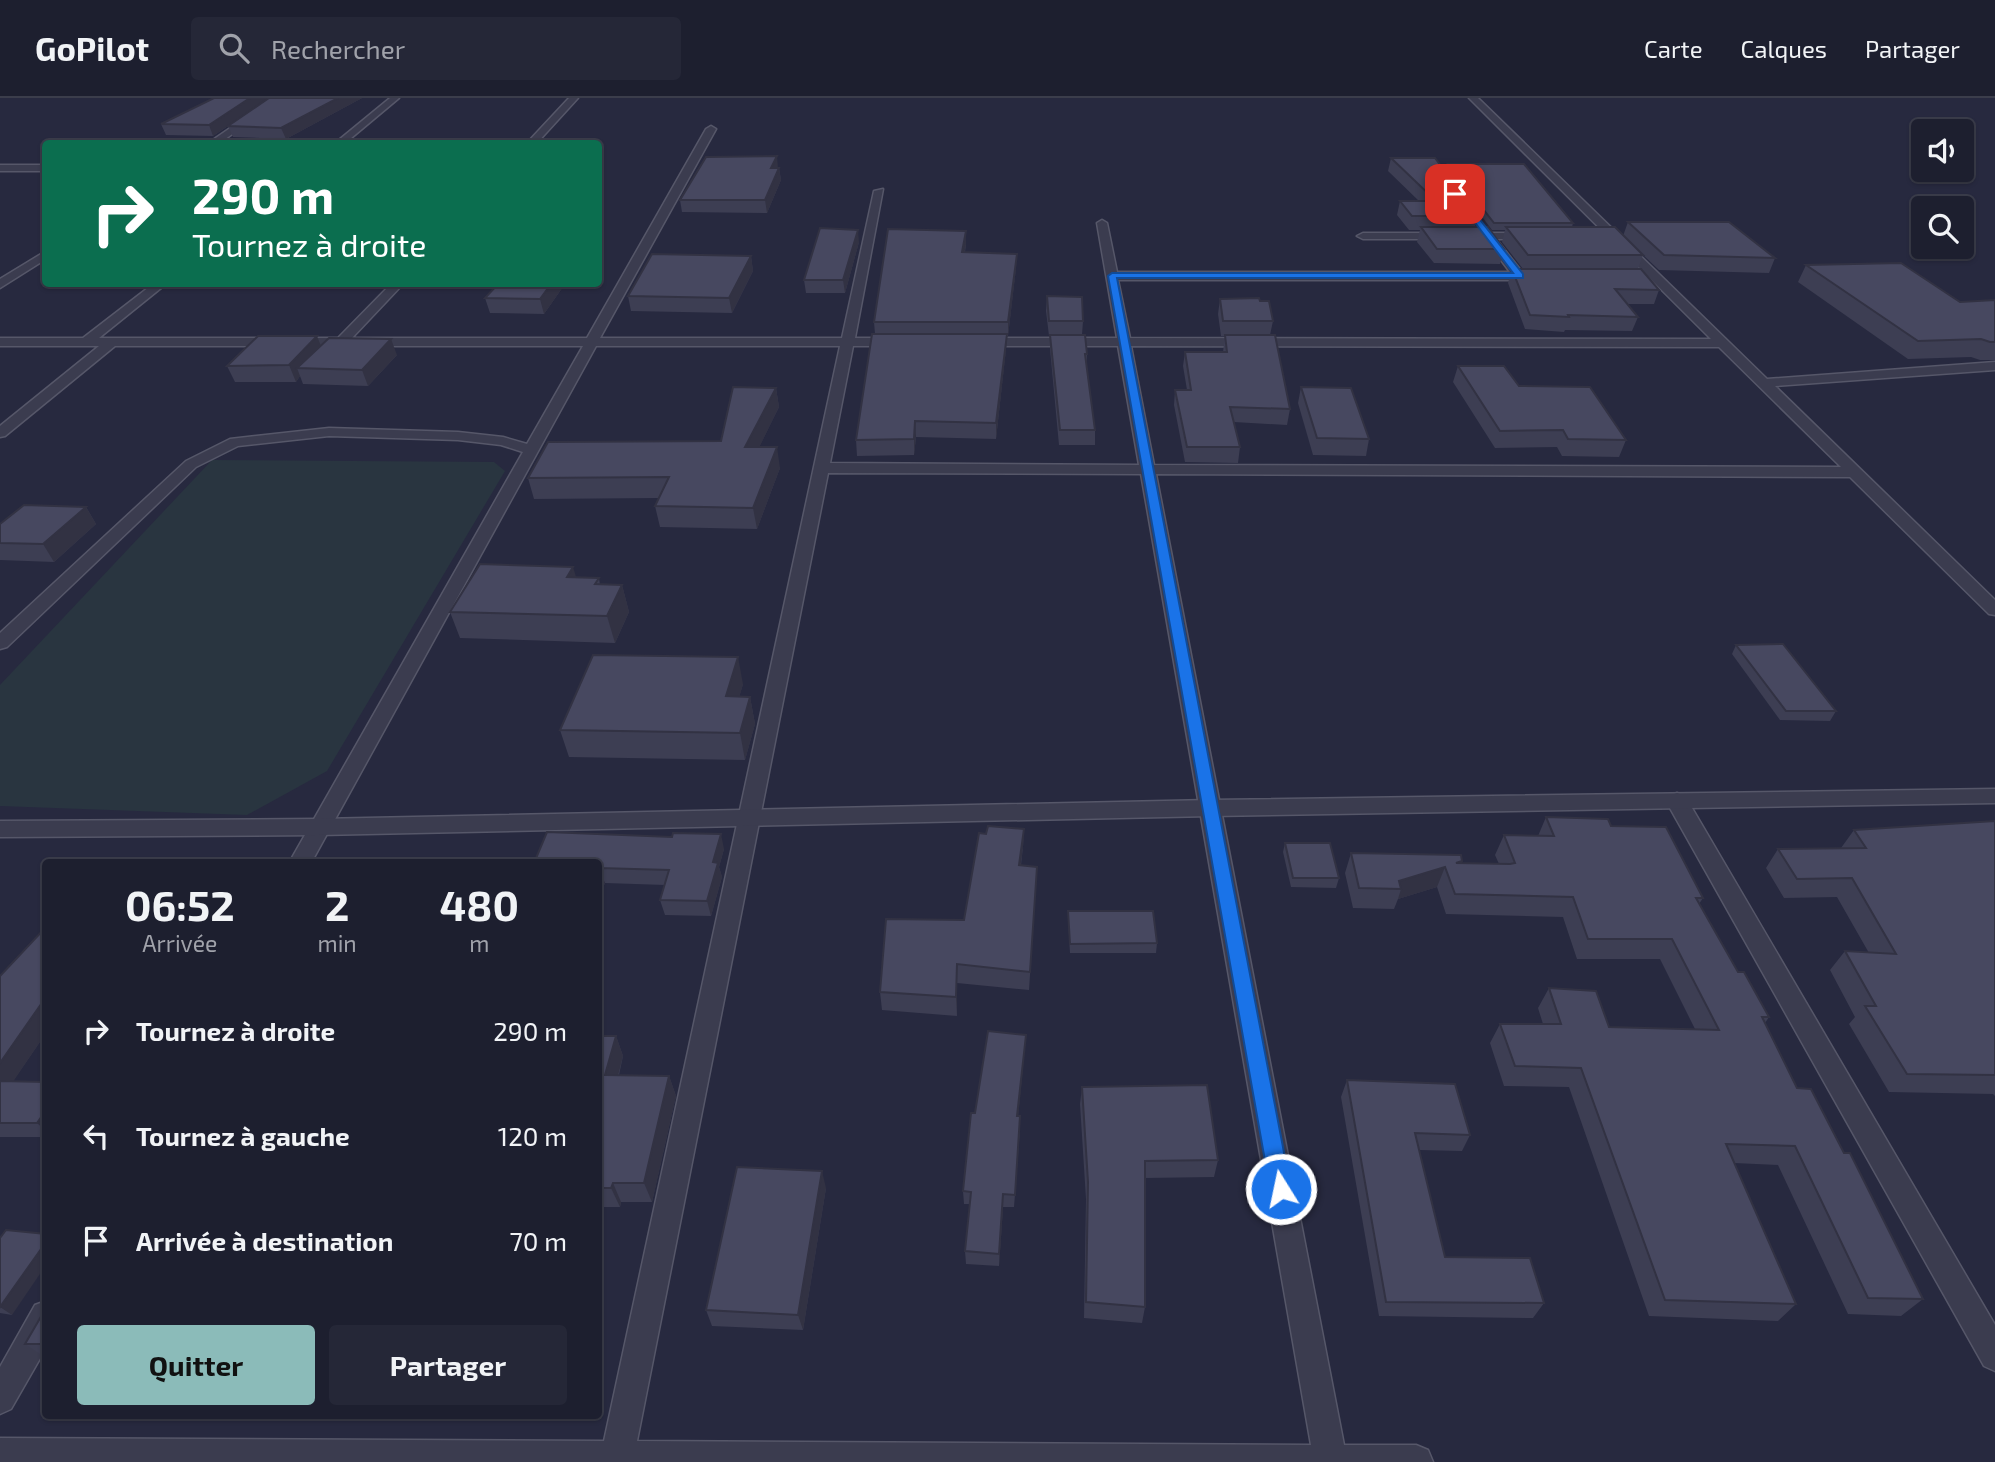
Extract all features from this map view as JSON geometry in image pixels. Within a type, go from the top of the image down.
[{"type":"street","points":[[217,140],[280,98]]},
{"type":"street","points":[[343,140],[396,98]]},
{"type":"street","points":[[534,140],[574,98]]},
{"type":"street","points":[[1473,98],[1606,236],[1723,343],[1995,610]]},
{"type":"street","points":[[302,859],[711,129]]},
{"type":"street","points":[[0,168],[42,168]]},
{"type":"street","points":[[617,1460],[878,191]]},
{"type":"street","points":[[1102,223],[1330,1462]]},
{"type":"street","points":[[1480,226],[1519,276]]},
{"type":"street","points":[[1363,236],[1544,236]]},
{"type":"street","points":[[0,284],[42,257]]},
{"type":"street","points":[[1112,276],[1546,276]]},
{"type":"street","points":[[86,342],[156,287]]},
{"type":"street","points":[[341,342],[394,287]]},
{"type":"street","points":[[0,342],[917,342]]},
{"type":"street","points":[[0,433],[111,342]]},
{"type":"street","points":[[958,342],[1723,343]]},
{"type":"street","points":[[1763,383],[1995,366]]},
{"type":"street","points":[[0,643],[191,464],[235,442],[329,432],[458,436],[503,441],[531,450]]},
{"type":"street","points":[[822,468],[1854,472]]},
{"type":"street","points":[[0,830],[319,828],[1211,808],[1995,796]]},
{"type":"street","points":[[1677,801],[1995,1356]]},
{"type":"street","points":[[0,1398],[42,1323]]},
{"type":"street","points":[[0,1455],[1416,1462]]},
{"type":"shaded area","points":[[212,460],[494,462],[505,471],[327,771],[247,815],[0,806],[0,685]]},
{"type":"building","points":[[214,98],[250,98],[209,125],[161,124]]},
{"type":"building","points":[[269,98],[338,98],[281,128],[228,126]]},
{"type":"building","points":[[777,156],[771,168],[779,168],[765,200],[680,200],[706,157]]},
{"type":"building","points":[[1391,158],[1435,158],[1478,216],[1412,216],[1400,201],[1436,201]]},
{"type":"building","points":[[1448,164],[1524,164],[1573,223],[1494,223]]},
{"type":"building","points":[[1628,222],[1729,222],[1775,258],[1664,255]]},
{"type":"building","points":[[1421,227],[1488,227],[1504,249],[1437,249]]},
{"type":"building","points":[[1506,227],[1615,227],[1643,255],[1528,255]]},
{"type":"building","points":[[820,228],[858,230],[843,280],[804,280]]},
{"type":"building","points":[[888,229],[966,231],[962,252],[1017,254],[1008,322],[874,322]]},
{"type":"building","points":[[652,254],[751,256],[729,298],[628,296]]},
{"type":"building","points":[[1901,263],[1960,302],[1995,300],[1995,342],[1981,339],[1918,341],[1806,265]]},
{"type":"building","points":[[1512,269],[1641,269],[1659,290],[1615,289],[1638,317],[1530,315]]},
{"type":"building","points":[[495,287],[549,287],[540,299],[485,298]]},
{"type":"building","points":[[1047,296],[1082,297],[1083,321],[1049,321]]},
{"type":"building","points":[[1259,298],[1260,301],[1269,301],[1273,321],[1223,321],[1220,299]]},
{"type":"building","points":[[872,334],[1007,334],[996,423],[915,421],[914,439],[856,440]]},
{"type":"building","points":[[1050,335],[1085,335],[1095,430],[1060,430]]},
{"type":"building","points":[[1225,335],[1275,335],[1290,409],[1230,407],[1240,447],[1187,447],[1175,390],[1191,390],[1185,352],[1227,352]]},
{"type":"building","points":[[258,336],[317,336],[289,365],[227,366]]},
{"type":"building","points":[[329,338],[391,339],[362,370],[297,368]]},
{"type":"building","points":[[1458,366],[1504,366],[1519,386],[1590,387],[1626,440],[1568,439],[1563,430],[1500,431]]},
{"type":"building","points":[[733,387],[776,388],[745,447],[777,447],[753,508],[655,506],[669,477],[528,478],[548,442],[721,441]]},
{"type":"building","points":[[1301,387],[1351,388],[1369,439],[1317,438]]},
{"type":"building","points":[[24,505],[86,507],[43,544],[0,543],[0,524]]},
{"type":"building","points":[[480,564],[573,567],[567,577],[599,578],[595,584],[622,585],[607,616],[450,612]]},
{"type":"building","points":[[1783,644],[1836,711],[1786,711],[1736,645]]},
{"type":"building","points":[[593,655],[738,657],[726,696],[750,697],[740,733],[560,730]]},
{"type":"building","points":[[1546,817],[1608,819],[1611,826],[1666,827],[1703,898],[1696,898],[1738,972],[1744,972],[1769,1017],[1762,1017],[1797,1088],[1811,1089],[1844,1153],[1850,1153],[1923,1299],[1868,1298],[1795,1146],[1726,1144],[1796,1304],[1665,1300],[1581,1068],[1515,1066],[1500,1024],[1561,1024],[1549,988],[1596,991],[1609,1027],[1719,1030],[1672,939],[1588,939],[1573,897],[1455,894],[1445,867],[1399,881],[1401,889],[1359,888],[1351,853],[1461,855],[1462,861],[1456,863],[1510,864],[1515,863],[1504,835],[1554,836]]},
{"type":"building","points":[[1995,821],[1995,1075],[1907,1074],[1865,1006],[1876,1006],[1845,951],[1896,954],[1852,878],[1797,879],[1778,849],[1866,848],[1854,830]]},
{"type":"building","points":[[988,826],[1024,829],[1019,865],[1037,867],[1030,972],[957,964],[956,997],[880,992],[886,919],[964,920],[979,833],[986,834]]},
{"type":"building","points":[[547,832],[672,837],[673,833],[721,834],[713,862],[718,863],[707,901],[660,900],[669,870],[602,868],[602,859],[536,859]]},
{"type":"building","points":[[1285,843],[1330,843],[1339,878],[1293,878]]},
{"type":"building","points":[[1068,911],[1153,911],[1157,943],[1070,944]]},
{"type":"building","points":[[42,931],[42,1003],[0,1063],[0,976]]},
{"type":"building","points":[[988,1031],[1026,1035],[1017,1116],[1020,1116],[1015,1195],[1003,1194],[999,1254],[965,1251],[971,1192],[963,1191],[971,1113],[975,1113]]},
{"type":"building","points":[[602,1036],[616,1036],[605,1075],[669,1076],[644,1183],[613,1183],[611,1188],[602,1188]]},
{"type":"building","points":[[1347,1080],[1455,1084],[1470,1135],[1415,1133],[1445,1257],[1530,1258],[1544,1303],[1386,1302]]},
{"type":"building","points":[[0,1081],[42,1082],[42,1116],[37,1123],[0,1123]]},
{"type":"building","points":[[1207,1085],[1218,1160],[1145,1161],[1145,1307],[1086,1302],[1088,1182],[1082,1087]]},
{"type":"building","points":[[737,1167],[822,1171],[798,1315],[706,1310]]},
{"type":"building","points":[[6,1230],[42,1234],[42,1248],[0,1307],[0,1238]]},
{"type":"building","points":[[42,1315],[42,1344],[25,1344]]},
{"type":"route","points":[[1281,1189],[1112,276],[1519,276],[1455,194]]}]
